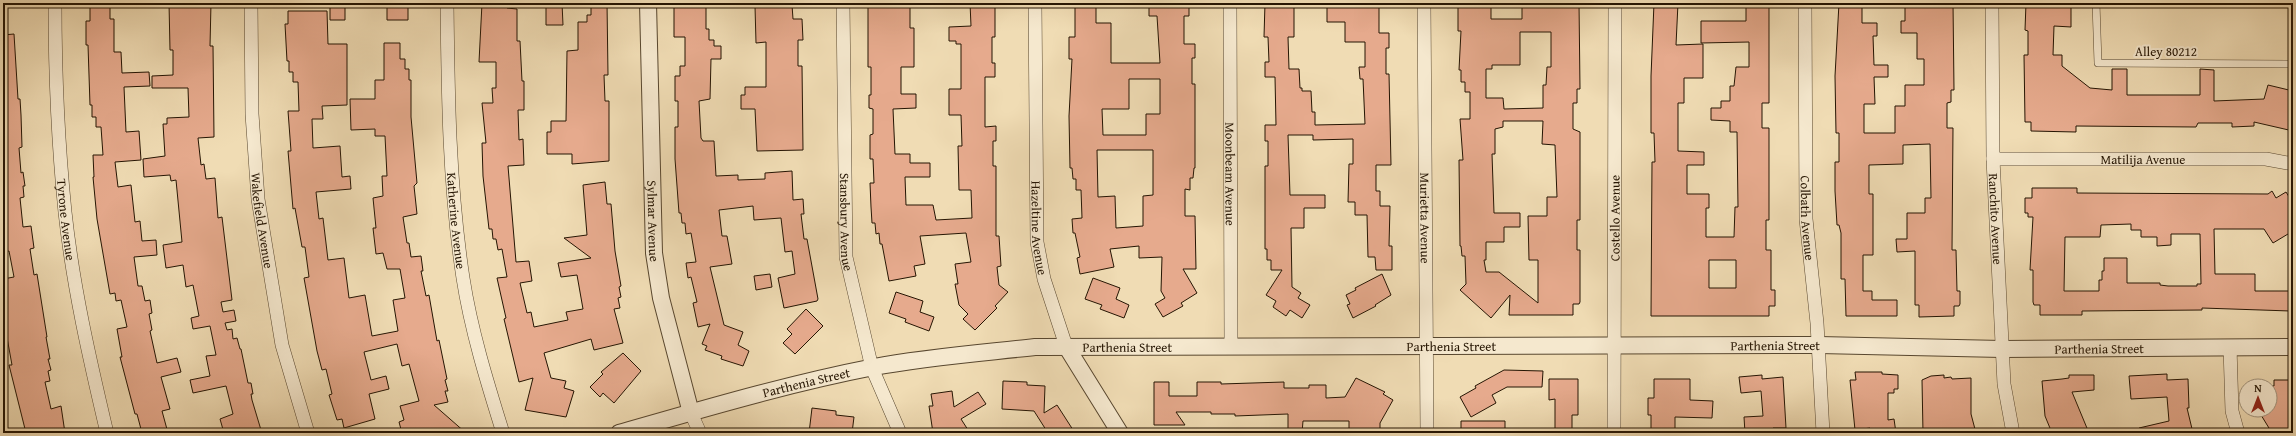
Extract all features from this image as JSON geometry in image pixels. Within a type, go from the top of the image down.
[{"type":"street","name":"Tyrone Avenue","points":[[55,3],[56,94],[65,214],[80,311],[107,433]]},
{"type":"street","name":"Wakefield Avenue","points":[[251,3],[252,114],[258,198],[282,345],[308,433]]},
{"type":"street","name":"Katherine Avenue","points":[[447,3],[448,131],[459,252],[463,280],[484,371],[503,433]]},
{"type":"street","name":"Sylmar Avenue","points":[[648,3],[654,253],[663,306],[691,412],[700,433]]},
{"type":"street","name":"Stansbury Avenue","points":[[843,3],[846,257],[872,368],[900,433]]},
{"type":"street","name":"Hazeltine Avenue","points":[[1035,3],[1036,242],[1044,280],[1066,346],[1120,433]]},
{"type":"street","name":"Moonbeam Avenue","points":[[1230,3],[1231,346]]},
{"type":"street","name":"Murietta Avenue","points":[[1424,3],[1427,433]]},
{"type":"street","name":"Costello Avenue","points":[[1614,433],[1615,3]]},
{"type":"street","name":"Colbath Avenue","points":[[1805,3],[1806,219],[1819,345],[1823,433]]},
{"type":"street","name":"Ranchito Avenue","points":[[1992,3],[1992,159],[2002,349],[2006,399],[2013,433]]},
{"type":"street","name":"Matilija Avenue","points":[[1992,159],[2266,159],[2293,164]]},
{"type":"street","name":"Parthenia Street","points":[[619,433],[733,400],[872,368],[944,356],[1066,346],[1426,347],[1819,345],[2002,349],[2293,347]]},
{"type":"street","points":[[2230,347],[2231,397],[2238,433]]},
{"type":"lane","name":"Alley 80212","points":[[2096,3],[2098,63],[2293,64]]},
{"type":"building","points":[[90,3],[110,3],[110,19],[114,19],[114,52],[121,52],[122,73],[149,72],[150,86],[124,87],[126,132],[139,131],[141,160],[115,162],[118,187],[131,185],[135,222],[140,221],[142,241],[156,240],[157,255],[134,257],[138,286],[142,286],[145,301],[150,300],[152,313],[149,314],[152,330],[150,331],[157,363],[177,358],[181,372],[161,377],[170,409],[162,411],[168,433],[142,433],[137,414],[135,414],[120,357],[122,357],[117,329],[127,327],[121,300],[116,301],[115,293],[110,294],[97,219],[93,177],[93,155],[103,155],[101,127],[96,127],[96,117],[92,117],[92,105],[90,105],[86,21],[90,21]]},
{"type":"building","points":[[169,3],[211,3],[210,46],[213,46],[214,137],[198,138],[201,165],[204,164],[206,179],[215,178],[218,218],[222,217],[232,300],[221,302],[223,312],[234,310],[236,321],[225,323],[227,330],[232,329],[233,339],[237,338],[241,349],[248,383],[251,383],[253,394],[251,394],[252,400],[261,430],[258,430],[258,433],[224,433],[220,419],[233,414],[226,386],[193,393],[190,380],[210,376],[206,356],[216,355],[210,326],[193,329],[191,318],[199,316],[193,285],[186,287],[183,265],[166,268],[163,245],[182,242],[176,180],[171,181],[170,175],[144,177],[143,159],[165,156],[163,124],[167,124],[167,118],[189,117],[188,88],[152,88],[152,76],[173,75],[173,50],[170,50]]},
{"type":"building","points":[[387,3],[408,3],[408,20],[387,20]]},
{"type":"building","points":[[482,3],[507,3],[507,8],[517,9],[517,41],[520,41],[522,81],[524,81],[524,110],[518,110],[519,140],[523,139],[524,165],[508,166],[516,262],[529,261],[532,281],[520,283],[527,313],[531,312],[534,327],[568,320],[566,312],[583,309],[577,275],[561,277],[558,263],[591,258],[564,238],[587,235],[583,185],[605,182],[607,204],[611,204],[615,251],[621,286],[619,287],[621,297],[618,298],[620,308],[614,309],[623,343],[594,350],[591,339],[544,353],[551,378],[566,381],[564,388],[574,391],[566,417],[525,410],[533,378],[519,382],[504,319],[506,318],[497,278],[507,277],[502,249],[498,250],[496,239],[493,239],[492,229],[489,229],[483,176],[482,143],[486,143],[482,103],[493,103],[492,88],[496,88],[496,62],[479,62]]},
{"type":"building","points":[[546,3],[562,3],[563,25],[546,25]]},
{"type":"building","points":[[591,3],[607,3],[608,75],[604,75],[605,101],[609,101],[609,161],[572,164],[572,154],[547,154],[547,132],[551,132],[551,121],[566,121],[567,51],[578,50],[578,22],[587,22],[587,15],[591,15]]},
{"type":"building","points":[[674,3],[706,3],[706,29],[709,29],[709,40],[714,40],[714,46],[721,46],[721,59],[711,59],[710,99],[699,101],[701,138],[703,141],[714,141],[716,176],[738,175],[738,180],[765,179],[765,173],[792,171],[793,200],[803,199],[804,214],[801,214],[804,239],[807,239],[818,299],[817,301],[784,308],[778,278],[795,274],[792,251],[785,252],[781,218],[754,220],[753,206],[719,210],[722,236],[727,236],[732,264],[710,267],[724,325],[743,332],[738,345],[749,351],[743,366],[721,359],[722,356],[705,350],[707,346],[702,344],[710,324],[698,327],[693,303],[697,302],[691,277],[688,278],[686,263],[696,262],[691,233],[686,234],[685,223],[682,223],[681,213],[679,213],[675,159],[675,127],[678,127],[678,101],[675,101],[675,76],[680,76],[680,66],[685,66],[685,37],[674,37]]},
{"type":"building","points":[[868,3],[910,3],[910,28],[914,28],[914,67],[901,67],[901,94],[916,94],[916,108],[893,109],[895,154],[910,154],[910,163],[930,163],[930,177],[905,177],[906,205],[933,205],[936,220],[972,218],[971,190],[959,190],[958,146],[962,146],[961,115],[949,115],[949,89],[961,89],[961,44],[956,44],[956,41],[949,41],[949,27],[971,26],[970,3],[995,3],[995,37],[992,37],[992,63],[995,63],[995,77],[985,77],[985,127],[996,126],[996,141],[993,141],[993,166],[996,166],[996,236],[999,236],[1001,266],[997,267],[999,285],[1008,292],[995,306],[997,308],[975,330],[963,319],[968,314],[959,305],[955,284],[958,284],[955,264],[971,262],[966,233],[920,236],[925,264],[914,266],[916,276],[889,281],[882,244],[880,244],[879,233],[876,234],[875,223],[872,223],[870,183],[874,183],[873,159],[870,159],[870,135],[873,134],[873,109],[869,108],[869,95],[871,95],[871,67],[868,67]]},
{"type":"building","points":[[1075,3],[1096,3],[1096,23],[1111,23],[1111,63],[1160,63],[1157,16],[1149,16],[1149,3],[1189,3],[1189,16],[1184,16],[1184,44],[1195,44],[1195,58],[1192,58],[1192,84],[1195,84],[1195,168],[1193,178],[1190,178],[1190,190],[1185,189],[1185,216],[1195,216],[1196,269],[1183,269],[1197,293],[1181,303],[1183,306],[1163,317],[1155,304],[1165,298],[1161,291],[1162,257],[1139,258],[1139,246],[1110,249],[1114,267],[1080,274],[1077,258],[1080,257],[1075,233],[1073,233],[1072,219],[1082,218],[1081,190],[1076,190],[1076,179],[1073,179],[1072,168],[1070,168],[1069,116],[1072,59],[1069,59],[1069,37],[1075,37]],"holes":[[[1129,79],[1160,79],[1160,114],[1146,114],[1146,135],[1103,135],[1102,109],[1129,109]],[[1097,150],[1153,150],[1153,195],[1143,196],[1143,226],[1116,228],[1115,196],[1098,197]]]},
{"type":"building","points":[[1265,3],[1294,3],[1294,37],[1288,37],[1289,69],[1299,69],[1300,88],[1302,88],[1302,91],[1311,91],[1312,112],[1315,112],[1315,125],[1365,124],[1363,79],[1360,79],[1359,67],[1365,67],[1365,42],[1345,42],[1345,22],[1327,22],[1327,3],[1379,3],[1379,33],[1389,33],[1389,48],[1386,48],[1386,74],[1389,74],[1391,165],[1376,165],[1376,191],[1380,191],[1380,206],[1390,206],[1389,246],[1392,246],[1392,270],[1376,270],[1375,257],[1368,257],[1367,215],[1355,215],[1355,202],[1348,202],[1349,164],[1353,164],[1353,139],[1313,140],[1313,135],[1288,135],[1290,195],[1325,195],[1325,208],[1304,208],[1304,228],[1291,228],[1292,287],[1301,293],[1298,298],[1310,305],[1302,318],[1290,310],[1286,316],[1273,307],[1276,301],[1266,295],[1282,270],[1271,270],[1271,260],[1267,260],[1267,249],[1265,249],[1265,166],[1268,166],[1268,141],[1265,141],[1265,125],[1276,125],[1275,77],[1265,77],[1265,62],[1269,62],[1268,37],[1264,37]]},
{"type":"building","points":[[1522,3],[1579,3],[1580,89],[1577,89],[1577,103],[1573,103],[1573,129],[1580,132],[1580,220],[1577,220],[1577,250],[1580,250],[1580,302],[1579,304],[1573,304],[1573,315],[1509,315],[1510,295],[1491,318],[1460,290],[1466,284],[1465,256],[1462,256],[1460,246],[1459,160],[1463,160],[1460,119],[1470,119],[1470,92],[1465,92],[1465,82],[1461,82],[1461,70],[1459,70],[1461,31],[1458,31],[1458,7],[1491,7],[1491,19],[1522,19]],"holes":[[[1520,32],[1551,32],[1551,67],[1547,67],[1546,85],[1543,85],[1543,108],[1504,109],[1503,98],[1486,98],[1486,69],[1492,69],[1492,65],[1520,65]],[[1503,121],[1543,121],[1542,144],[1555,145],[1557,197],[1547,197],[1547,216],[1528,216],[1529,260],[1538,260],[1538,303],[1499,272],[1486,272],[1484,260],[1486,260],[1486,242],[1504,242],[1504,227],[1520,227],[1520,213],[1494,213],[1492,154],[1495,154],[1495,129],[1503,127]]]},
{"type":"building","points":[[1654,3],[1678,3],[1676,45],[1703,44],[1703,78],[1684,78],[1684,103],[1678,103],[1678,151],[1704,152],[1704,165],[1687,165],[1687,194],[1709,194],[1709,208],[1706,208],[1706,237],[1734,237],[1735,207],[1738,207],[1737,132],[1730,132],[1730,121],[1711,120],[1711,108],[1721,108],[1721,101],[1730,101],[1730,86],[1734,86],[1736,67],[1749,67],[1749,42],[1701,43],[1701,21],[1746,21],[1746,3],[1769,3],[1769,103],[1762,103],[1762,128],[1769,128],[1769,220],[1766,220],[1766,250],[1771,250],[1771,290],[1775,290],[1775,306],[1769,306],[1769,316],[1651,316],[1652,162],[1655,162],[1654,133],[1651,133],[1651,76]],"holes":[[[1709,260],[1736,260],[1736,288],[1709,288]]]},
{"type":"building","points":[[1839,3],[1862,3],[1862,23],[1877,23],[1877,36],[1873,36],[1874,65],[1888,65],[1888,77],[1874,77],[1875,104],[1864,104],[1864,133],[1895,133],[1895,106],[1905,106],[1905,85],[1924,85],[1924,59],[1917,59],[1917,33],[1901,33],[1901,21],[1905,21],[1905,3],[1953,3],[1954,90],[1951,90],[1951,102],[1947,103],[1947,128],[1953,128],[1952,250],[1956,250],[1957,291],[1960,291],[1960,304],[1959,306],[1954,306],[1954,316],[1919,317],[1919,305],[1915,305],[1915,251],[1897,252],[1896,239],[1907,239],[1907,213],[1925,213],[1925,198],[1931,198],[1930,144],[1903,145],[1903,164],[1869,165],[1869,194],[1873,194],[1873,255],[1863,255],[1863,291],[1872,291],[1872,300],[1897,300],[1897,316],[1846,316],[1845,279],[1841,279],[1841,233],[1839,225],[1837,225],[1835,191],[1835,162],[1839,162],[1839,133],[1836,133],[1835,76]]},
{"type":"building","points":[[2026,3],[2071,3],[2071,27],[2054,26],[2053,55],[2062,55],[2062,66],[2090,88],[2112,90],[2112,69],[2127,69],[2127,95],[2200,95],[2200,69],[2214,70],[2214,101],[2264,99],[2268,85],[2293,91],[2293,131],[2254,122],[2254,126],[2232,127],[2232,123],[2198,123],[2196,127],[2076,126],[2076,132],[2031,131],[2031,122],[2025,122],[2024,55],[2028,55],[2028,31],[2025,30]]},
{"type":"building","points":[[792,5],[793,19],[802,19],[803,40],[798,40],[798,66],[802,66],[803,150],[757,151],[755,109],[741,109],[741,95],[745,95],[745,87],[766,87],[766,42],[756,43],[755,6]]},
{"type":"building","points":[[330,6],[345,6],[345,20],[330,20]]},
{"type":"building","points":[[288,11],[327,11],[328,44],[347,44],[347,105],[322,106],[323,119],[312,119],[313,148],[340,146],[342,177],[350,176],[351,189],[316,192],[319,219],[323,218],[328,260],[344,258],[349,298],[365,295],[372,336],[398,331],[393,300],[405,298],[400,269],[387,269],[383,253],[376,254],[373,228],[376,228],[373,198],[383,196],[382,176],[387,176],[385,136],[375,136],[375,129],[351,130],[350,99],[375,99],[375,80],[384,80],[384,43],[400,43],[400,59],[405,59],[405,69],[409,69],[409,80],[411,80],[411,117],[417,183],[414,186],[417,214],[403,217],[411,257],[421,256],[423,271],[421,271],[426,296],[429,295],[437,341],[439,340],[447,379],[445,380],[448,391],[445,391],[448,402],[434,405],[466,433],[402,433],[399,422],[404,420],[400,406],[419,401],[409,364],[402,366],[397,344],[364,352],[371,380],[386,376],[389,389],[369,394],[375,419],[344,428],[342,419],[337,420],[329,395],[332,394],[326,369],[322,370],[317,351],[304,278],[309,277],[305,247],[302,247],[295,208],[293,209],[288,151],[291,151],[288,111],[299,111],[298,82],[293,82],[293,72],[289,72],[289,61],[287,61],[285,24],[288,24]]},
{"type":"building","points":[[14,34],[18,99],[20,99],[21,115],[22,147],[19,148],[21,173],[23,172],[25,186],[23,186],[24,197],[20,198],[23,227],[31,226],[34,248],[30,249],[34,275],[37,274],[47,337],[50,359],[48,359],[51,370],[48,371],[50,381],[45,382],[51,409],[61,406],[65,433],[26,433],[9,365],[12,365],[6,332],[3,332],[3,279],[14,277],[9,251],[3,252],[3,35]]},
{"type":"building","points":[[2032,188],[2077,188],[2077,193],[2268,194],[2272,191],[2276,198],[2286,192],[2293,203],[2293,231],[2273,243],[2264,229],[2214,229],[2215,274],[2255,274],[2255,291],[2290,291],[2290,311],[2202,308],[2202,310],[2082,311],[2082,315],[2040,315],[2040,305],[2034,305],[2033,302],[2033,270],[2030,270],[2033,217],[2028,217],[2028,213],[2025,213],[2025,198],[2032,198]],"holes":[[[2131,224],[2131,230],[2141,230],[2141,237],[2157,237],[2157,246],[2171,245],[2171,234],[2200,234],[2201,284],[2197,284],[2197,286],[2168,286],[2160,285],[2160,283],[2127,283],[2127,258],[2104,258],[2104,271],[2102,271],[2102,280],[2099,280],[2099,291],[2064,291],[2065,237],[2100,237],[2101,225]]]},
{"type":"building","points":[[770,274],[772,287],[756,290],[754,276]]},
{"type":"building","points":[[1382,274],[1391,295],[1375,305],[1376,306],[1353,318],[1347,305],[1350,304],[1346,295],[1356,290],[1355,288]]},
{"type":"building","points":[[1093,278],[1120,288],[1116,299],[1129,305],[1124,318],[1100,309],[1102,305],[1085,299]]},
{"type":"building","points":[[896,292],[923,301],[920,312],[934,317],[929,331],[905,322],[906,319],[889,313]]},
{"type":"building","points":[[806,309],[823,326],[795,354],[783,343],[792,334],[787,329]]},
{"type":"building","points":[[623,353],[641,371],[614,403],[603,393],[600,397],[590,387],[603,374],[601,372]]},
{"type":"building","points":[[1504,370],[1543,371],[1542,387],[1507,387],[1492,395],[1496,403],[1471,417],[1460,397],[1476,388],[1475,386]]},
{"type":"building","points":[[1855,372],[1882,372],[1882,374],[1898,375],[1898,389],[1894,389],[1894,393],[1888,393],[1888,420],[1894,419],[1896,433],[1870,433],[1870,428],[1855,430],[1850,380],[1856,380]]},
{"type":"building","points":[[2167,374],[2167,380],[2188,379],[2189,408],[2187,408],[2193,433],[2140,433],[2139,428],[2169,421],[2167,397],[2131,399],[2129,376]]},
{"type":"building","points":[[1762,375],[1762,379],[1783,377],[1786,428],[1773,428],[1774,433],[1745,433],[1744,417],[1763,416],[1761,391],[1741,393],[1739,377]]},
{"type":"building","points":[[1944,375],[1944,378],[1951,377],[1952,379],[1971,378],[1971,414],[1976,433],[1923,433],[1922,380],[1931,376]]},
{"type":"building","points":[[2069,375],[2094,375],[2094,390],[2072,392],[2089,433],[2052,433],[2045,416],[2042,381],[2069,378]]},
{"type":"building","points":[[1356,378],[1385,392],[1383,394],[1393,400],[1380,423],[1380,433],[1349,433],[1349,421],[1303,421],[1302,433],[1288,433],[1288,414],[1235,416],[1235,414],[1211,414],[1211,412],[1176,412],[1185,425],[1154,425],[1154,382],[1169,382],[1169,396],[1197,396],[1197,382],[1221,382],[1221,384],[1284,382],[1284,388],[1309,388],[1309,385],[1326,385],[1326,398],[1345,397]]},
{"type":"building","points":[[1549,379],[1578,379],[1578,415],[1572,415],[1572,433],[1555,433],[1555,399],[1549,400]]},
{"type":"building","points":[[1654,379],[1690,379],[1690,400],[1713,401],[1712,418],[1675,417],[1675,433],[1651,433],[1651,415],[1648,415],[1648,398],[1654,398]]},
{"type":"building","points":[[2278,380],[2293,380],[2293,433],[2272,433],[2263,418],[2278,418]]},
{"type":"building","points":[[1003,381],[1027,382],[1027,385],[1045,386],[1044,413],[1057,405],[1075,433],[1048,433],[1034,411],[1002,409]]},
{"type":"building","points":[[952,391],[954,407],[978,392],[986,404],[961,419],[970,433],[933,433],[929,406],[933,406],[931,394]]},
{"type":"building","points":[[812,408],[836,411],[836,415],[854,417],[852,433],[809,433]]},
{"type":"building","points":[[1461,421],[1505,421],[1505,433],[1461,433]]}]
